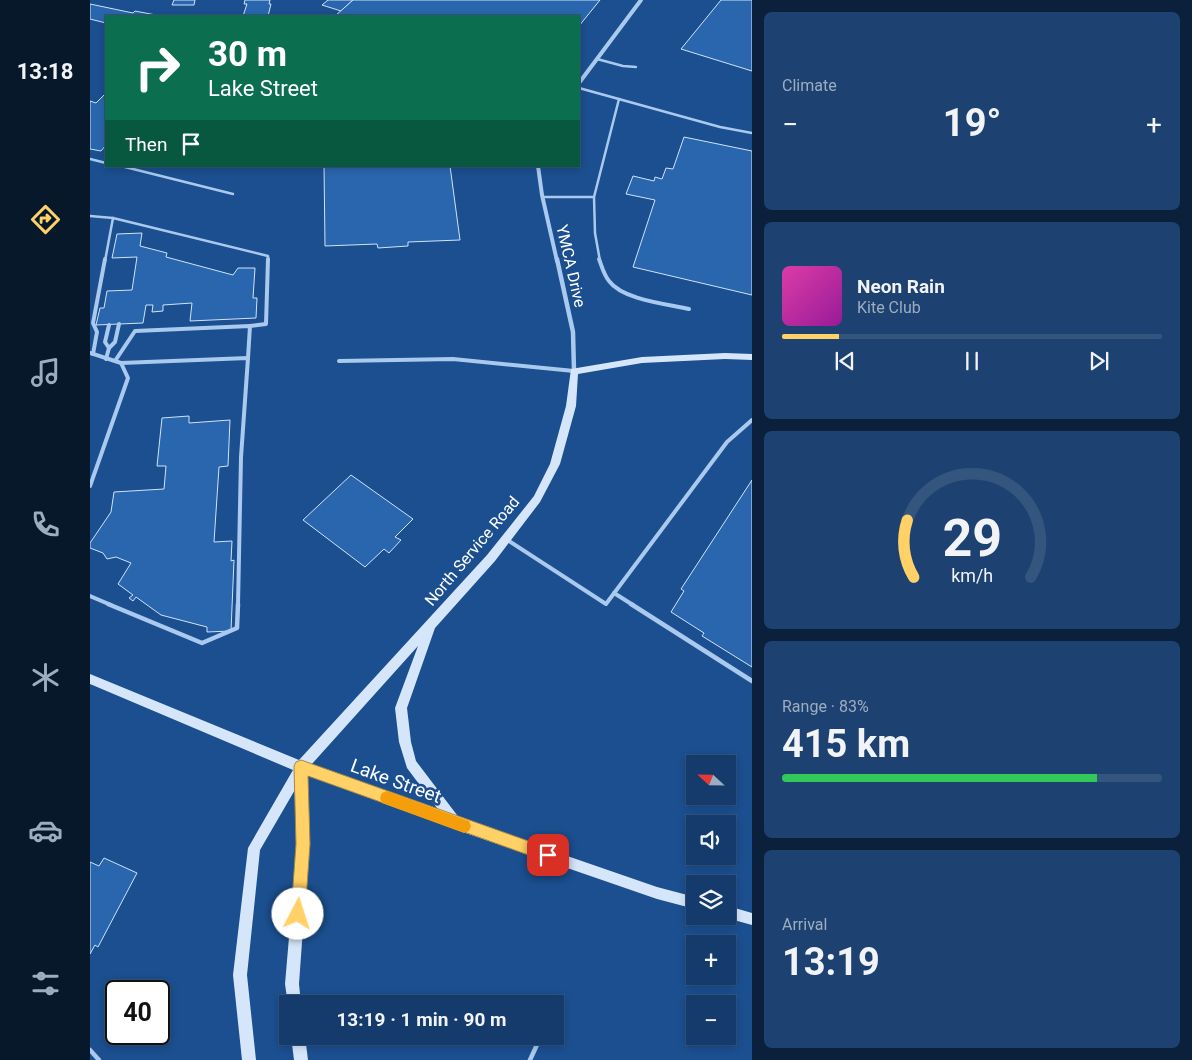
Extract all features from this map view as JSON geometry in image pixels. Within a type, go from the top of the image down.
[{"type":"street","points":[[580,82],[642,0]]},
{"type":"street","name":"YMCA Drive","points":[[538,167],[573,332],[574,371]]},
{"type":"street","points":[[574,371],[642,360],[725,356],[752,357]]},
{"type":"street","name":"North Service Road","points":[[249,1060],[240,976],[254,848],[301,766],[432,623],[506,539],[537,499],[555,464],[571,406],[574,371]]},
{"type":"street","points":[[432,623],[401,708],[405,742],[411,764],[456,824]]},
{"type":"street","name":"Lake Street","points":[[90,679],[301,766],[456,824],[686,901]]},
{"type":"street","points":[[293,995],[292,984],[303,844],[301,766]]},
{"type":"street","points":[[736,914],[752,919]]},
{"type":"street","points":[[300,1045],[302,1060]]},
{"type":"lane","points":[[597,59],[623,66],[636,67]]},
{"type":"lane","points":[[580,88],[720,127],[752,133]]},
{"type":"lane","points":[[619,99],[594,197],[596,242],[602,268],[617,289],[689,309]]},
{"type":"lane","points":[[90,159],[105,163]]},
{"type":"lane","points":[[125,167],[233,194]]},
{"type":"lane","points":[[543,197],[594,197]]},
{"type":"lane","points":[[90,216],[113,218],[268,256],[266,324],[135,331],[116,361]]},
{"type":"lane","points":[[113,218],[93,323],[97,332],[92,354],[121,363],[248,358]]},
{"type":"lane","points":[[106,359],[109,348],[115,342],[119,324]]},
{"type":"lane","points":[[109,325],[105,342],[109,348]]},
{"type":"lane","points":[[90,596],[202,643],[238,628],[242,438],[250,326]]},
{"type":"lane","points":[[339,362],[453,359],[574,371]]},
{"type":"lane","points":[[90,486],[128,378],[121,363]]},
{"type":"lane","points":[[506,539],[606,604],[727,442],[752,420]]},
{"type":"lane","points":[[614,593],[752,681]]},
{"type":"lane","points":[[530,1060],[537,1045]]},
{"type":"lane","points":[[90,1050],[99,1060]]},
{"type":"building","points":[[174,0],[195,0],[194,5],[172,5]]},
{"type":"building","points":[[245,0],[270,0],[269,4],[271,4],[268,15],[243,15],[247,4],[244,4]]},
{"type":"building","points":[[328,0],[353,0],[341,11],[322,5]]},
{"type":"building","points":[[353,0],[600,0],[580,25],[580,15],[336,15]]},
{"type":"building","points":[[721,0],[752,0],[752,71],[681,49]]},
{"type":"building","points":[[90,4],[133,13],[135,11],[156,15],[105,15],[105,23],[90,19]]},
{"type":"building","points":[[105,95],[105,146],[101,151],[90,149],[90,101],[96,103]]},
{"type":"building","points":[[684,137],[752,151],[752,295],[633,267],[655,200],[626,194],[633,176],[654,181],[655,177],[662,179],[666,168],[673,169]]},
{"type":"building","points":[[324,167],[450,167],[460,240],[408,242],[408,246],[378,248],[377,244],[325,246]]},
{"type":"building","points":[[142,233],[140,246],[167,253],[166,257],[233,275],[238,268],[255,268],[253,298],[257,298],[256,318],[190,321],[192,303],[163,305],[163,311],[152,312],[153,305],[146,305],[143,323],[96,325],[100,308],[104,308],[107,291],[132,290],[137,257],[112,258],[117,234]]},
{"type":"building","points":[[189,416],[189,423],[230,420],[228,466],[219,467],[214,542],[232,541],[231,561],[234,560],[231,631],[207,632],[207,627],[161,615],[136,597],[133,601],[129,598],[133,595],[118,584],[131,563],[116,557],[107,559],[103,553],[90,548],[90,543],[111,512],[114,492],[164,489],[166,466],[157,466],[162,418]]},
{"type":"building","points":[[351,475],[413,519],[395,537],[401,540],[389,553],[384,549],[365,567],[303,520]]},
{"type":"building","points":[[752,480],[752,667],[702,636],[704,633],[671,612],[684,591],[681,589]]},
{"type":"building","points":[[104,858],[137,873],[98,947],[95,945],[90,954],[90,862],[99,866]]},
{"type":"slow traffic","points":[[387,798],[464,826]]},
{"type":"route","points":[[298,914],[303,844],[301,766],[456,824],[548,855]]}]
